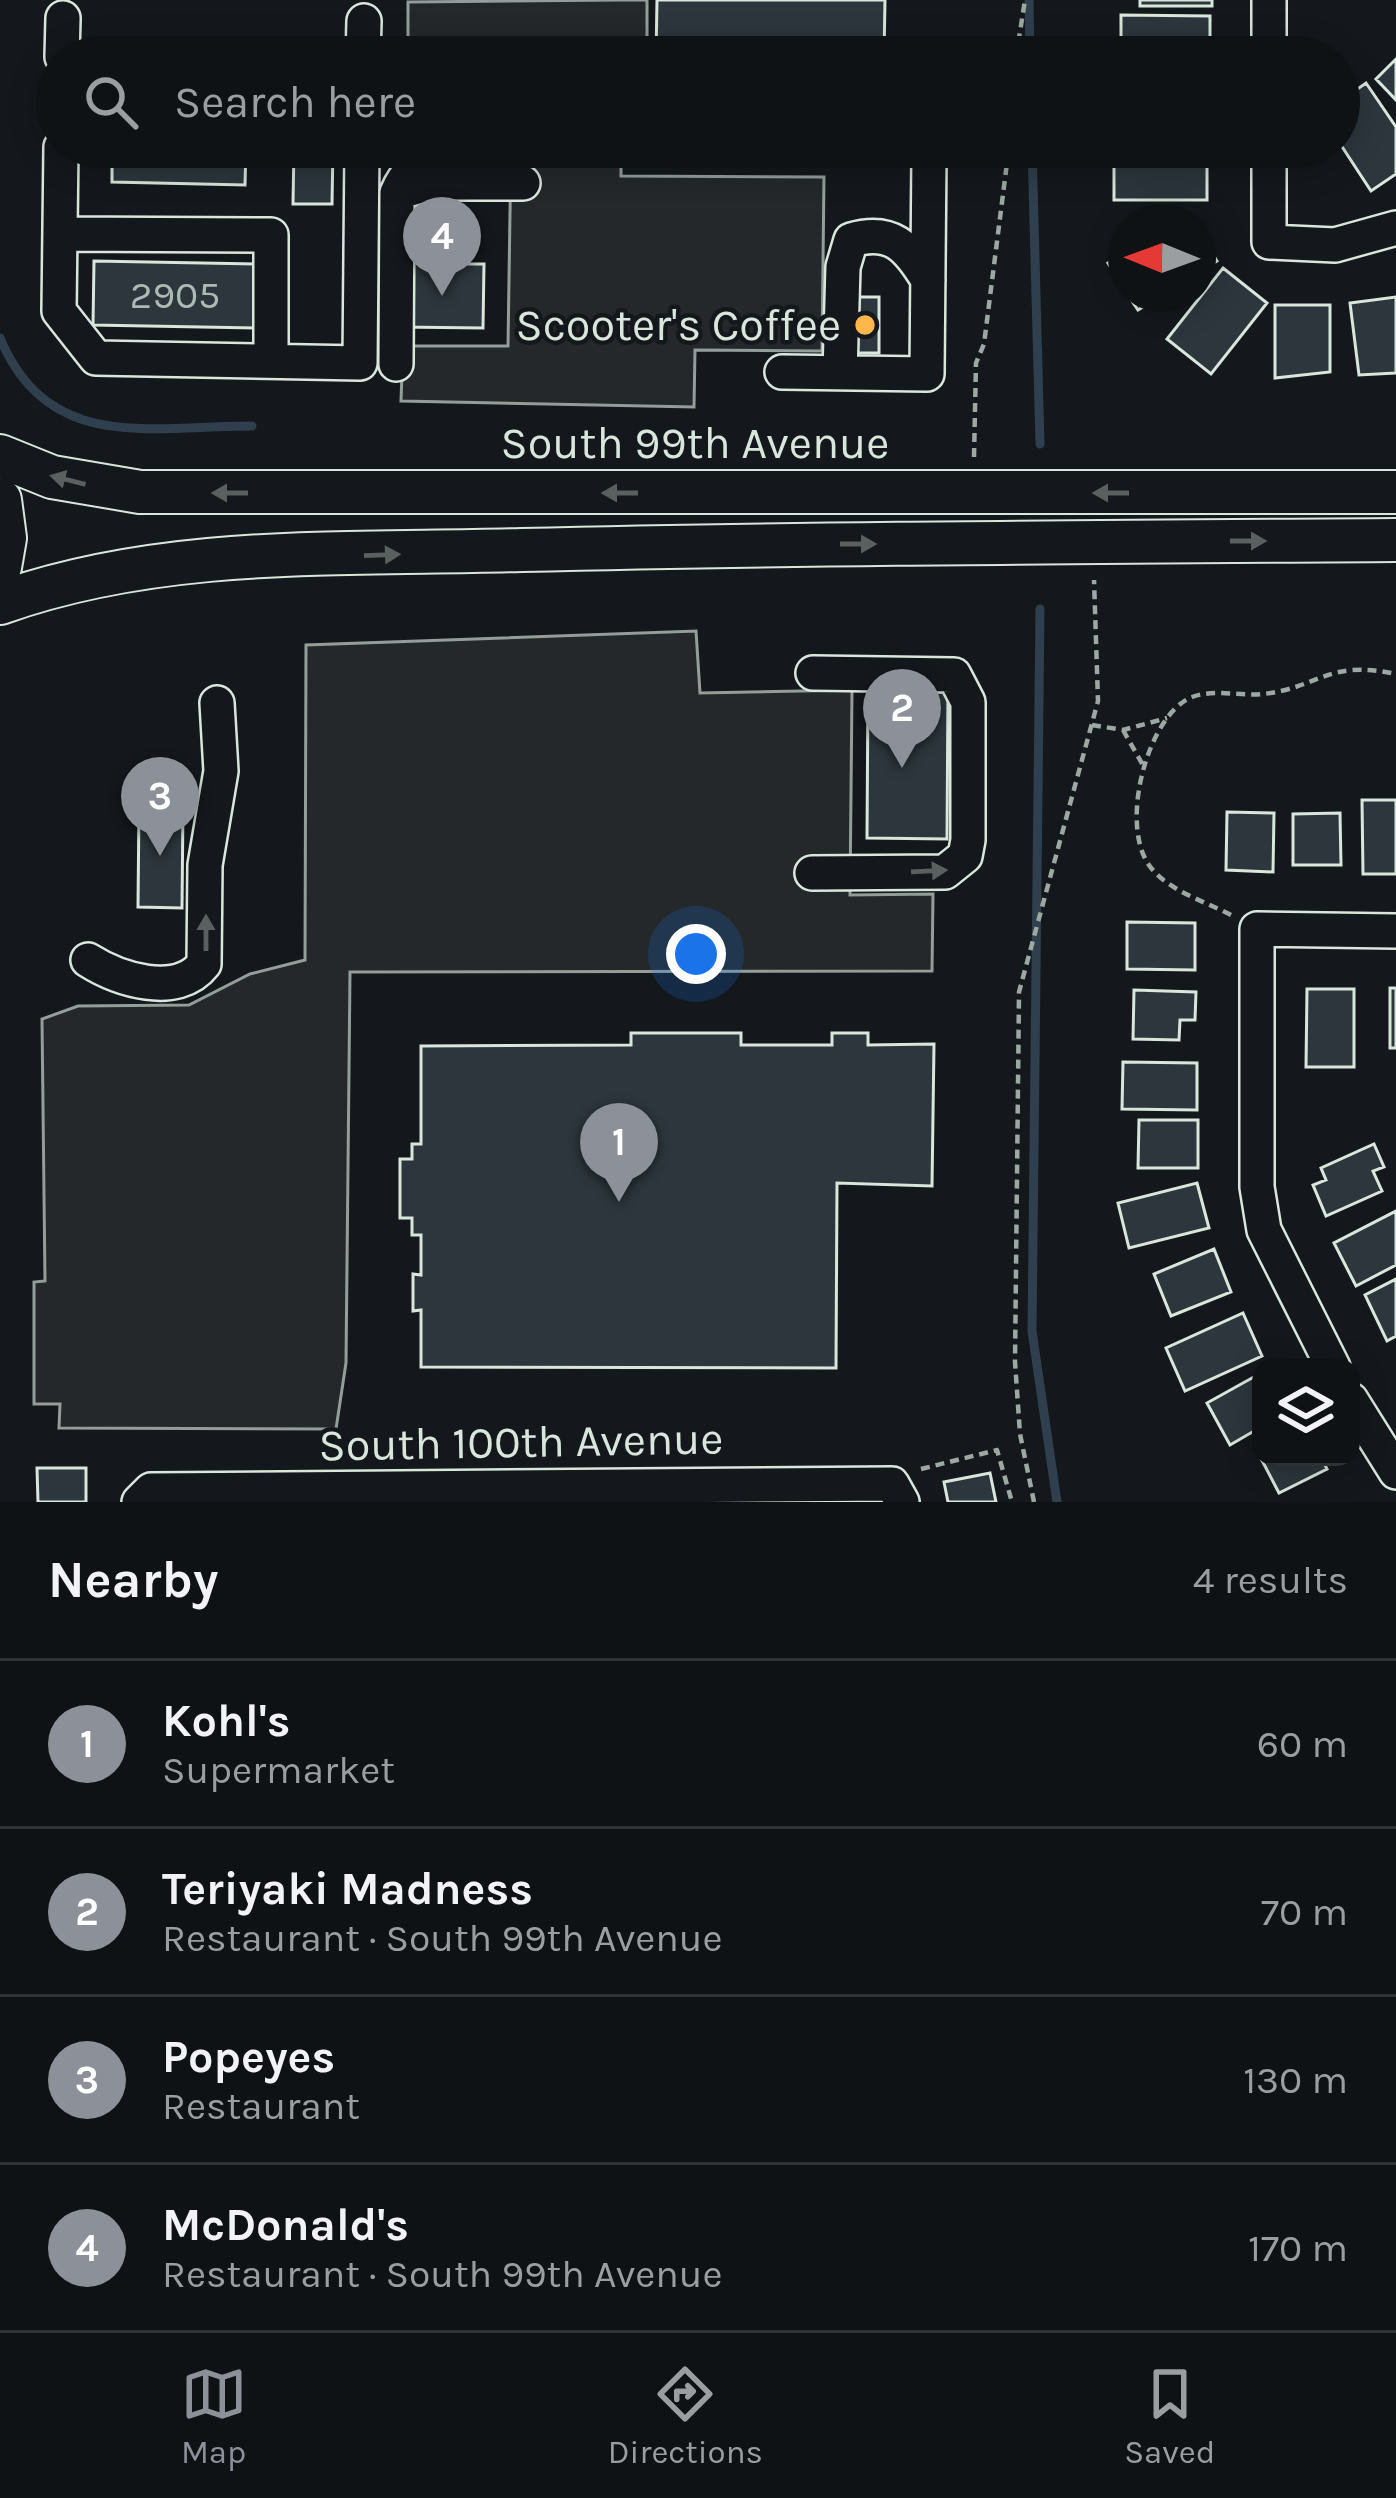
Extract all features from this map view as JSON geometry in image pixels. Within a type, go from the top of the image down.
[{"type":"main road","name":"South 99th Avenue","points":[[0,456],[52,477],[140,493],[1396,493]]},
{"type":"main road","points":[[0,500],[4,538],[0,567]]},
{"type":"main road","points":[[0,603],[94,575],[177,562],[740,545],[1396,540]]},
{"type":"street","points":[[1269,0],[1269,36]]},
{"type":"street","points":[[63,18],[63,36]]},
{"type":"street","points":[[364,21],[364,36]]},
{"type":"street","points":[[61,168],[58,310],[96,358],[360,363],[362,168]]},
{"type":"street","points":[[396,364],[397,193],[523,168]]},
{"type":"street","points":[[782,372],[927,374],[929,168]]},
{"type":"street","points":[[1269,168],[1269,242],[1335,245],[1396,228]]},
{"type":"street","points":[[840,373],[843,267],[851,240],[876,233],[908,246],[928,280]]},
{"type":"street","points":[[59,234],[272,235],[271,362]]},
{"type":"street","points":[[812,873],[945,872],[964,856],[968,840],[968,702],[954,675],[813,673]]},
{"type":"street","points":[[88,960],[119,980],[183,979],[204,964],[205,865],[221,771],[218,703]]},
{"type":"street","points":[[1328,1358],[1264,1230],[1257,1187],[1257,929],[1396,931]]},
{"type":"street","points":[[1360,1414],[1396,1472]]},
{"type":"street","name":"South 100th Avenue","points":[[145,1496],[897,1492]]},
{"type":"path","points":[[1019,36],[1025,0]]},
{"type":"path","points":[[974,457],[976,364],[984,344],[1006,168]]},
{"type":"path","points":[[1034,1502],[1020,1434],[1015,1362],[1019,992],[1098,701],[1094,580]]},
{"type":"path","points":[[1257,929],[1154,872],[1144,858],[1136,820],[1144,767],[1167,718],[1194,695],[1265,694],[1348,668],[1396,674]]},
{"type":"path","points":[[1092,724],[1123,730],[1167,718]]},
{"type":"path","points":[[1123,730],[1144,767]]},
{"type":"path","points":[[897,1492],[928,1465],[997,1450],[1012,1502]]},
{"type":"shaded area","points":[[647,0],[647,36],[408,36],[408,2]]},
{"type":"shaded area","points":[[511,168],[621,168],[621,176],[824,177],[822,351],[695,350],[694,407],[401,401],[403,346],[508,346]]},
{"type":"shaded area","points":[[696,631],[700,693],[852,690],[850,895],[933,894],[932,971],[350,972],[346,1363],[336,1429],[59,1428],[60,1404],[34,1404],[34,1282],[45,1281],[42,1019],[78,1006],[189,1005],[250,974],[305,960],[306,645]]},
{"type":"building","points":[[657,0],[885,0],[884,36],[656,36]]},
{"type":"building","points":[[1140,0],[1212,0],[1212,6],[1140,6]]},
{"type":"building","points":[[1121,15],[1210,16],[1210,36],[1121,36]]},
{"type":"building","points":[[1396,59],[1396,100],[1376,79]]},
{"type":"building","points":[[1366,83],[1396,127],[1396,174],[1371,191],[1356,168],[1360,168],[1360,87]]},
{"type":"building","points":[[112,168],[245,168],[245,185],[112,182]]},
{"type":"building","points":[[294,168],[333,168],[332,204],[293,204]]},
{"type":"building","points":[[1114,168],[1207,168],[1207,200],[1114,200]]},
{"type":"building","points":[[402,211],[462,212],[462,264],[484,264],[483,328],[400,327]]},
{"type":"building","points":[[94,261],[258,264],[257,328],[93,325]]},
{"type":"building","points":[[1223,268],[1267,303],[1211,374],[1167,339],[1188,312],[1216,312],[1216,277]]},
{"type":"building","name":"Scooter's Coffee","points":[[851,297],[879,297],[879,353],[851,353]]},
{"type":"building","points":[[1396,297],[1396,373],[1359,375],[1350,303]]},
{"type":"building","points":[[1275,305],[1330,305],[1330,372],[1275,378]]},
{"type":"building","points":[[868,687],[948,688],[947,839],[867,838]]},
{"type":"building","points":[[1362,800],[1396,800],[1396,874],[1363,874]]},
{"type":"building","points":[[139,805],[183,805],[182,908],[138,907]]},
{"type":"building","points":[[1227,812],[1274,813],[1273,872],[1226,870]]},
{"type":"building","points":[[1340,813],[1341,865],[1293,865],[1293,814]]},
{"type":"building","points":[[1127,922],[1195,923],[1195,970],[1127,969]]},
{"type":"building","points":[[1390,988],[1396,988],[1396,1048],[1390,1048]]},
{"type":"building","points":[[1307,989],[1354,989],[1354,1067],[1306,1067]]},
{"type":"building","points":[[1134,990],[1196,992],[1195,1020],[1180,1020],[1179,1040],[1133,1039]]},
{"type":"building","points":[[631,1033],[741,1033],[741,1045],[832,1045],[832,1033],[868,1033],[868,1045],[934,1044],[932,1186],[837,1183],[836,1368],[421,1367],[421,1310],[413,1311],[413,1274],[421,1275],[421,1235],[412,1235],[412,1218],[400,1218],[400,1159],[412,1159],[412,1144],[421,1144],[421,1046],[631,1045]]},
{"type":"building","points":[[1123,1062],[1197,1063],[1197,1110],[1122,1109]]},
{"type":"building","points":[[1139,1120],[1198,1120],[1198,1168],[1138,1168]]},
{"type":"building","points":[[1374,1144],[1384,1167],[1373,1171],[1382,1191],[1326,1216],[1313,1185],[1326,1180],[1321,1168]]},
{"type":"building","points":[[1197,1183],[1209,1228],[1129,1248],[1118,1203]]},
{"type":"building","points":[[1396,1211],[1396,1265],[1356,1286],[1334,1243]]},
{"type":"building","points":[[1214,1249],[1231,1292],[1171,1316],[1154,1274]]},
{"type":"building","points":[[1396,1279],[1396,1336],[1387,1341],[1365,1295]]},
{"type":"building","points":[[1243,1313],[1262,1356],[1185,1391],[1166,1348]]},
{"type":"building","points":[[1252,1378],[1252,1432],[1230,1445],[1207,1403]]},
{"type":"building","points":[[1265,1466],[1326,1466],[1327,1469],[1279,1493]]},
{"type":"building","points":[[37,1468],[86,1468],[86,1502],[38,1502]]},
{"type":"building","points":[[990,1473],[996,1502],[948,1502],[944,1482]]},
{"type":"waterway","points":[[1029,0],[1030,36]]},
{"type":"waterway","points":[[1033,168],[1040,444]]},
{"type":"waterway","points":[[0,338],[20,375],[45,400],[74,416],[140,428],[252,426]]},
{"type":"waterway","points":[[1040,609],[1032,1331],[1057,1502]]},
{"type":"place","name":"McDonald's","points":[[442,296]]},
{"type":"place","name":"Scooter's Coffee","points":[[865,325]]},
{"type":"place","name":"Teriyaki Madness","points":[[902,768]]},
{"type":"place","name":"Popeyes","points":[[160,856]]},
{"type":"place","name":"Kohl's","points":[[619,1202]]}]
